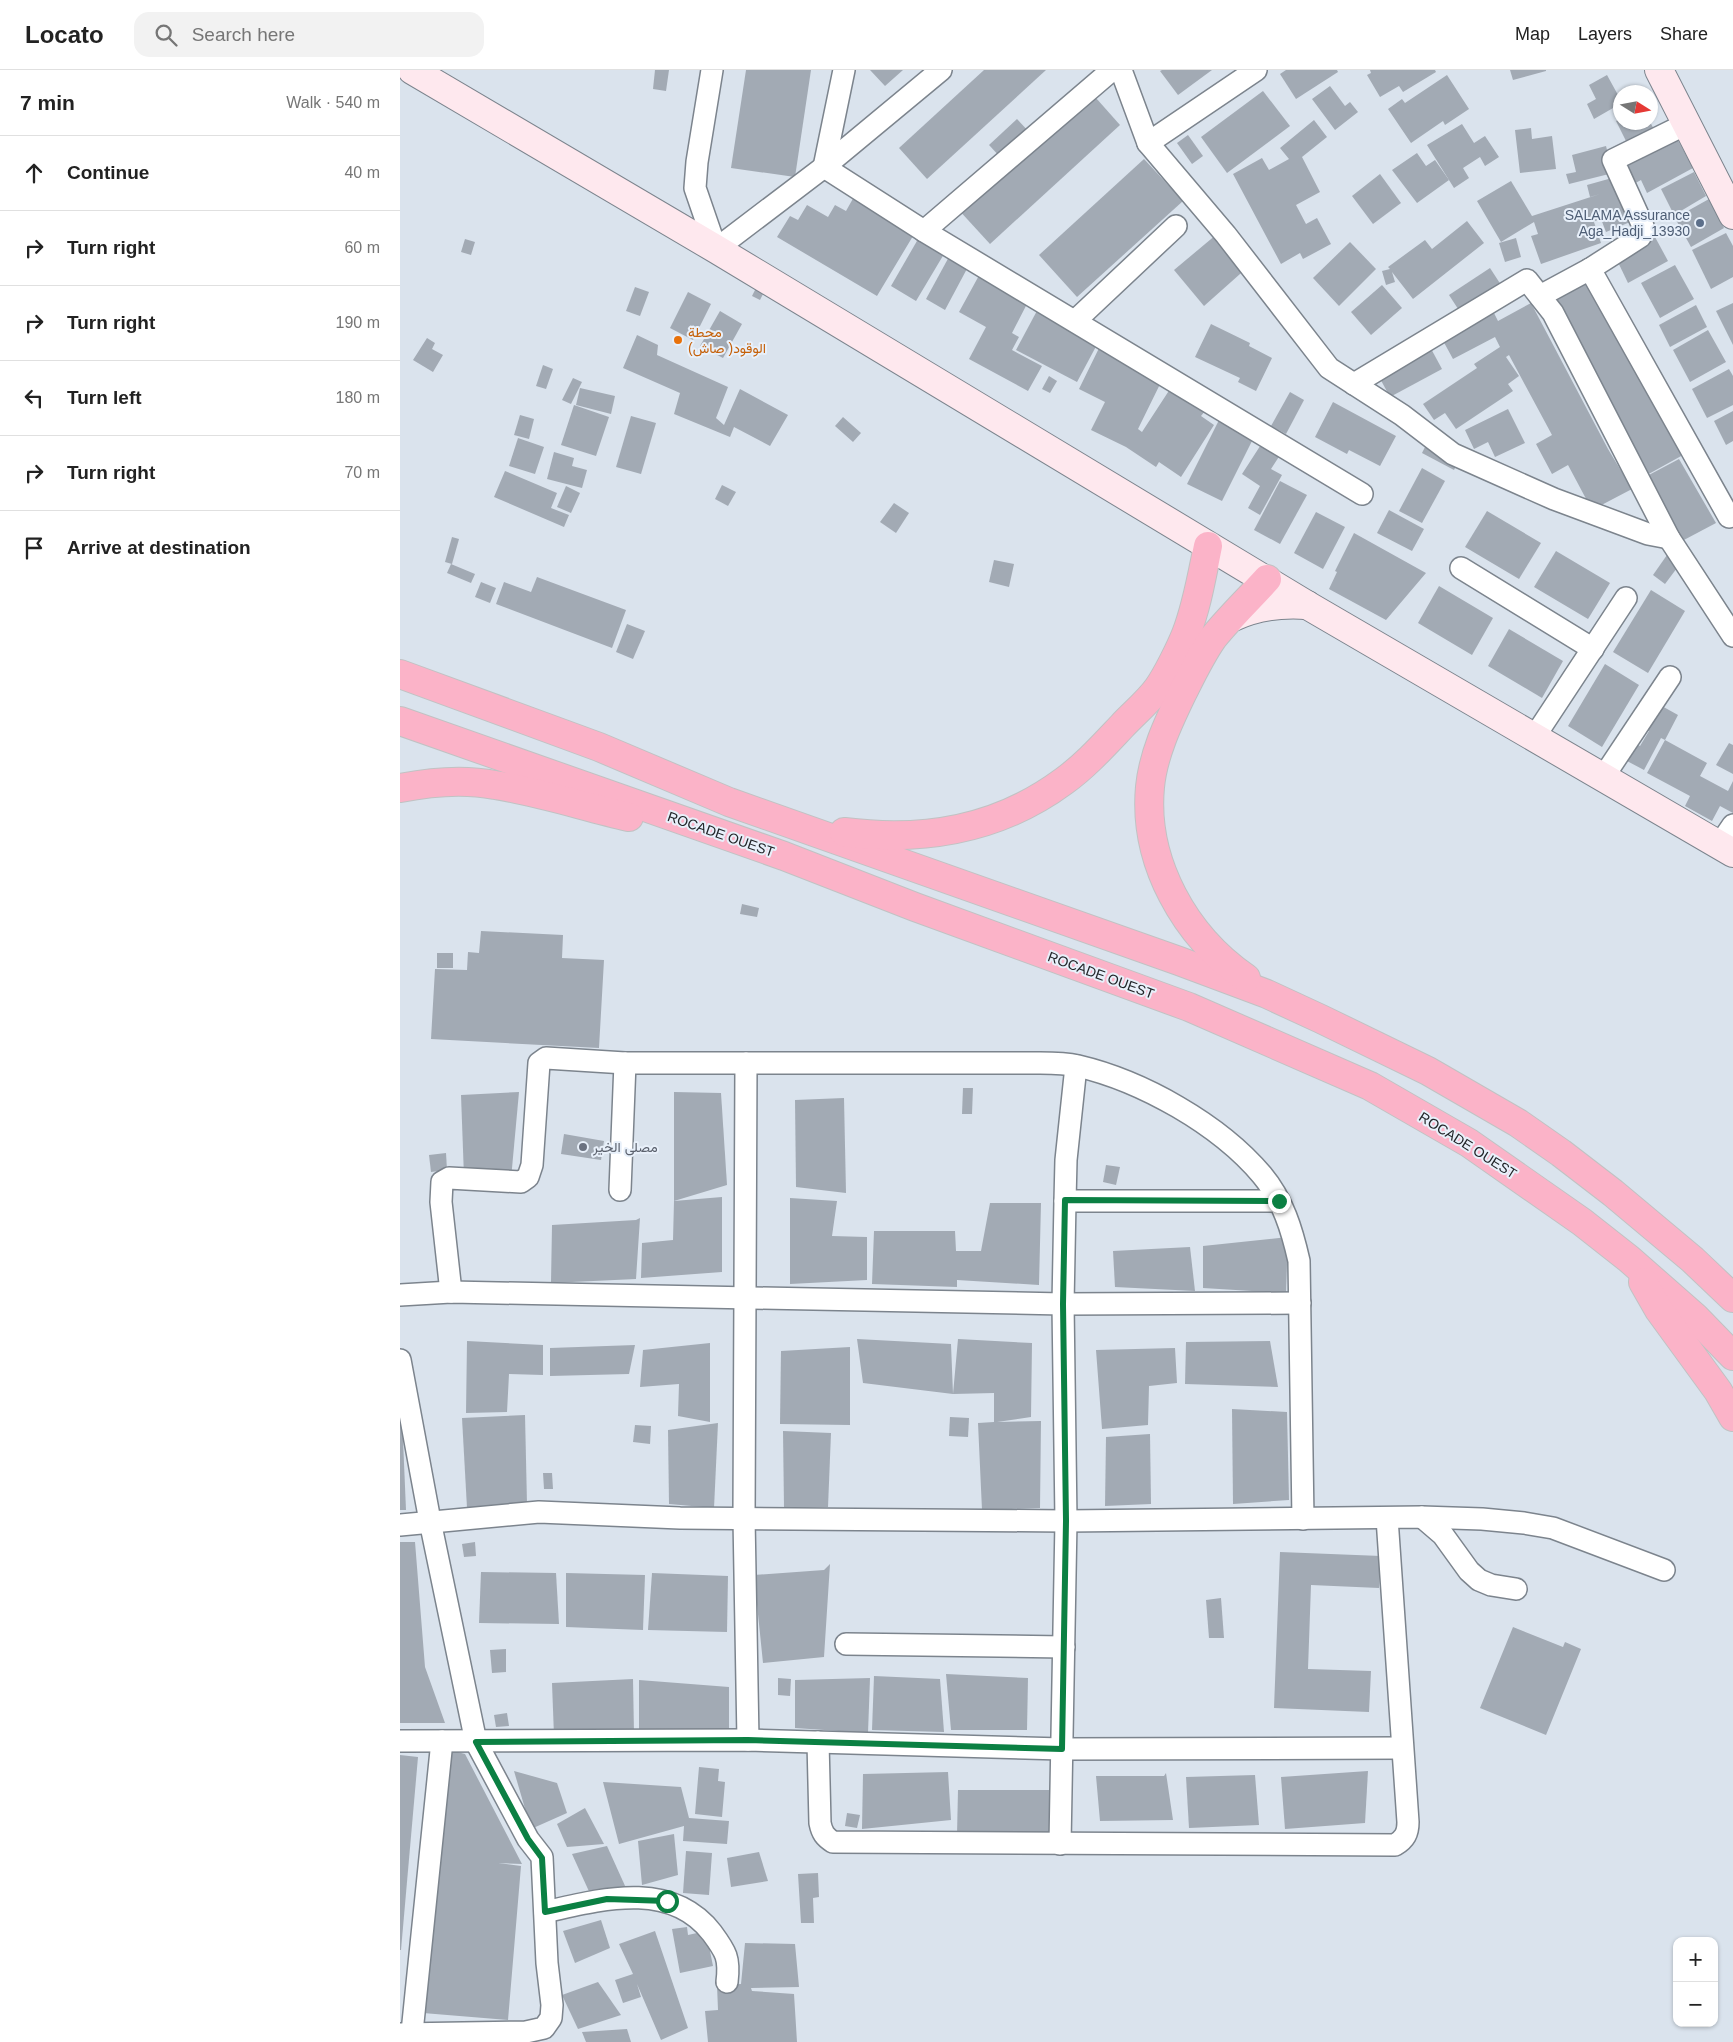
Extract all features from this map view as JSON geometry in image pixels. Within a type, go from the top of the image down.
[{"type":"highway","points":[[799,826],[870,835],[901,836],[930,834],[967,828],[1033,802],[1064,781],[1093,757],[1158,688],[1186,635],[1195,607],[1208,546]]},
{"type":"highway","points":[[1267,579],[1213,638],[1194,670],[1172,714],[1158,754],[1150,786],[1150,817],[1155,848],[1163,873],[1178,907],[1213,951],[1267,994]]},
{"type":"highway","points":[[400,674],[599,747],[729,802],[1179,961],[1267,994],[1428,1071],[1518,1123],[1561,1153],[1612,1193],[1693,1260],[1733,1298]]},
{"type":"highway","name":"ROCADE OUEST","points":[[400,721],[763,848],[915,907],[1188,1007],[1370,1086],[1469,1143],[1542,1192],[1629,1259],[1695,1317],[1733,1356]]},
{"type":"highway","points":[[400,788],[423,784],[461,782],[494,784],[763,848]]},
{"type":"highway","points":[[1629,1259],[1659,1310],[1718,1391],[1733,1417]]},
{"type":"main road","points":[[412,70],[716,249],[1308,605],[1604,776],[1729,841]]},
{"type":"main road","points":[[1658,70],[1733,215]]},
{"type":"main road","points":[[1233,618],[1261,607],[1292,604],[1308,605]]},
{"type":"street","points":[[712,70],[697,162],[696,188],[716,249],[824,167],[941,70]]},
{"type":"street","points":[[824,167],[844,70]]},
{"type":"street","points":[[924,231],[1112,70]]},
{"type":"street","points":[[1121,70],[1148,143],[1226,235],[1329,368],[1402,415],[1453,454],[1554,499],[1648,534],[1670,538]]},
{"type":"street","points":[[1148,143],[1256,70]]},
{"type":"street","points":[[1540,296],[1590,269],[1644,232],[1613,160],[1686,124]]},
{"type":"street","points":[[824,167],[924,231],[1362,494]]},
{"type":"street","points":[[1075,321],[1176,226]]},
{"type":"street","points":[[1590,269],[1729,517]]},
{"type":"street","points":[[1354,384],[1527,280],[1553,313],[1670,538],[1733,633]]},
{"type":"street","points":[[1461,568],[1593,649]]},
{"type":"street","points":[[1534,736],[1626,598]]},
{"type":"street","points":[[1604,776],[1670,677]]},
{"type":"street","points":[[451,1292],[441,1202],[442,1182],[449,1178],[522,1182],[528,1177],[532,1165],[539,1063],[546,1058],[625,1063],[1030,1063],[1076,1066],[1105,1074],[1149,1093],[1191,1116],[1233,1146],[1262,1175],[1279,1201],[1291,1226],[1299,1261],[1303,1519]]},
{"type":"street","points":[[620,1190],[625,1063]]},
{"type":"street","points":[[746,1063],[744,1518],[748,1740]]},
{"type":"street","points":[[1060,1844],[1066,1521],[1063,1304],[1065,1200],[1066,1160],[1076,1066]]},
{"type":"street","points":[[1065,1200],[1279,1201]]},
{"type":"street","points":[[400,1295],[451,1292],[1063,1304],[1300,1303]]},
{"type":"street","points":[[400,1360],[430,1521],[476,1742],[528,1839],[542,1858],[547,1963],[552,2005],[551,2018],[544,2028],[526,2032],[408,2037],[442,1741]]},
{"type":"street","points":[[400,1525],[539,1512],[680,1518],[1066,1521],[1422,1517],[1482,1519],[1552,1528],[1664,1570]]},
{"type":"street","points":[[1422,1517],[1443,1534],[1469,1571],[1484,1584],[1516,1589]]},
{"type":"street","points":[[818,1742],[821,1831],[826,1838],[833,1842],[1395,1846],[1403,1840],[1408,1832],[1387,1518]]},
{"type":"street","points":[[846,1644],[1064,1647]]},
{"type":"street","points":[[400,1741],[748,1740],[1062,1749],[1402,1748]]},
{"type":"street","points":[[545,1912],[607,1899],[667,1901],[689,1910],[705,1925],[726,1953],[729,1969],[727,1982]]},
{"type":"building","points":[[655,70],[669,70],[666,91],[653,89]]},
{"type":"building","points":[[746,70],[811,70],[795,177],[731,168]]},
{"type":"building","points":[[870,70],[903,70],[885,86]]},
{"type":"building","points":[[984,70],[1046,70],[927,179],[899,148]]},
{"type":"building","points":[[1212,70],[1178,95],[1160,71]]},
{"type":"building","points":[[1286,70],[1337,70],[1338,72],[1296,99],[1280,74]]},
{"type":"building","points":[[1370,70],[1435,70],[1436,72],[1403,92],[1399,86],[1380,97],[1367,75],[1371,73]]},
{"type":"building","points":[[1510,70],[1546,70],[1546,71],[1513,80]]},
{"type":"building","points":[[1447,75],[1469,109],[1445,125],[1443,121],[1411,143],[1388,109],[1402,99],[1405,103]]},
{"type":"building","points":[[1607,75],[1613,86],[1613,108],[1594,119],[1587,104],[1596,99],[1589,85]]},
{"type":"building","points":[[1330,86],[1345,106],[1350,102],[1358,112],[1335,130],[1312,99]]},
{"type":"building","points":[[1088,89],[1120,125],[990,244],[957,208]]},
{"type":"building","points":[[1263,91],[1290,126],[1227,173],[1201,137]]},
{"type":"building","points":[[1017,119],[1030,133],[1002,159],[989,145]]},
{"type":"building","points":[[1314,120],[1327,137],[1302,157],[1320,192],[1296,205],[1306,224],[1317,218],[1331,244],[1303,259],[1300,253],[1281,264],[1233,174],[1262,158],[1269,170],[1289,159],[1280,148]]},
{"type":"building","points":[[1462,124],[1474,143],[1485,136],[1499,157],[1485,166],[1480,157],[1463,168],[1469,178],[1454,188],[1427,145]]},
{"type":"building","points":[[1531,128],[1532,139],[1552,136],[1556,169],[1520,173],[1515,130]]},
{"type":"building","points":[[1620,130],[1654,130],[1656,133],[1629,147]]},
{"type":"building","points":[[1674,133],[1693,168],[1647,193],[1641,180],[1630,186],[1618,164]]},
{"type":"building","points":[[1188,135],[1203,156],[1192,164],[1177,143]]},
{"type":"building","points":[[1606,146],[1613,173],[1569,184],[1566,174],[1576,172],[1572,155]]},
{"type":"building","points":[[1417,153],[1426,166],[1435,160],[1449,180],[1417,203],[1392,170]]},
{"type":"building","points":[[1144,159],[1183,201],[1077,297],[1039,255]]},
{"type":"building","points":[[1694,172],[1706,196],[1674,215],[1661,189]]},
{"type":"building","points":[[1380,174],[1401,203],[1373,224],[1352,196]]},
{"type":"building","points":[[1612,178],[1635,220],[1606,232],[1601,219],[1595,221],[1590,210],[1601,243],[1541,264],[1531,236],[1538,234],[1534,222],[1501,242],[1477,201],[1511,181],[1532,216],[1600,194],[1590,197],[1587,185]]},
{"type":"building","points":[[855,195],[916,231],[877,296],[777,237],[790,216],[798,220],[807,205],[828,217],[835,205],[846,211]]},
{"type":"building","name":"SALAMA Assurance Aga_Hadji_13930","points":[[1709,199],[1724,228],[1691,247],[1675,218]]},
{"type":"building","points":[[1467,221],[1484,243],[1413,299],[1392,272],[1395,282],[1386,285],[1382,271],[1390,269],[1388,267],[1425,240],[1432,249]]},
{"type":"building","points":[[1229,224],[1258,258],[1204,306],[1174,270]]},
{"type":"building","points":[[1726,233],[1733,246],[1733,277],[1711,289],[1692,250]]},
{"type":"building","points":[[921,234],[947,249],[916,301],[891,286]]},
{"type":"building","points":[[1655,237],[1668,261],[1628,283],[1616,258]]},
{"type":"building","points":[[1516,238],[1521,257],[1505,262],[1499,243]]},
{"type":"building","points":[[465,239],[475,242],[471,255],[461,252]]},
{"type":"building","points":[[1350,242],[1376,269],[1339,306],[1313,278]]},
{"type":"building","points":[[950,255],[969,265],[945,310],[926,299]]},
{"type":"building","points":[[1675,265],[1694,299],[1660,318],[1641,283]]},
{"type":"building","points":[[1490,268],[1503,288],[1462,315],[1449,295]]},
{"type":"building","points":[[982,270],[1029,300],[1012,333],[1019,337],[1012,350],[1042,366],[1028,391],[969,359],[986,327],[959,312]]},
{"type":"building","points":[[1583,277],[1683,455],[1645,476],[1553,293]]},
{"type":"building","points":[[1382,285],[1402,308],[1371,335],[1351,312]]},
{"type":"building","points":[[635,287],[649,292],[640,316],[626,311]]},
{"type":"building","points":[[756,288],[764,292],[760,300],[752,296]]},
{"type":"building","points":[[688,292],[711,304],[693,340],[670,328]]},
{"type":"building","points":[[1531,303],[1608,449],[1632,489],[1592,510],[1568,465],[1552,474],[1536,444],[1552,435],[1509,355],[1506,357],[1519,376],[1508,384],[1513,391],[1456,429],[1445,413],[1434,420],[1423,404],[1477,368],[1474,364],[1500,347],[1495,337],[1453,359],[1441,337],[1492,309],[1498,321]]},
{"type":"building","points":[[1733,303],[1733,345],[1716,311]]},
{"type":"building","points":[[1696,305],[1707,327],[1670,347],[1659,325]]},
{"type":"building","points":[[1039,307],[1100,339],[1077,382],[1016,350]]},
{"type":"building","points":[[720,311],[742,324],[723,358],[700,346]]},
{"type":"building","points":[[1211,324],[1250,343],[1249,346],[1272,358],[1256,391],[1238,382],[1240,378],[1195,357]]},
{"type":"building","points":[[1708,330],[1726,362],[1690,382],[1673,350]]},
{"type":"building","points":[[637,335],[658,345],[657,355],[728,387],[716,418],[724,425],[740,389],[788,415],[770,446],[734,427],[730,437],[674,414],[680,393],[623,368]]},
{"type":"building","points":[[427,338],[435,343],[432,349],[443,355],[433,372],[413,360]]},
{"type":"building","points":[[1102,342],[1165,374],[1138,429],[1142,432],[1172,386],[1205,411],[1201,416],[1214,425],[1181,477],[1159,462],[1156,467],[1126,447],[1091,430],[1105,402],[1079,389]]},
{"type":"building","points":[[1429,345],[1442,369],[1390,397],[1377,373]]},
{"type":"building","points":[[543,365],[553,369],[546,389],[536,386]]},
{"type":"building","points":[[1729,369],[1733,376],[1733,405],[1707,418],[1692,389]]},
{"type":"building","points":[[1049,376],[1057,381],[1050,393],[1042,389]]},
{"type":"building","points":[[573,378],[582,382],[571,404],[562,400]]},
{"type":"building","points":[[580,388],[615,396],[611,414],[576,405]]},
{"type":"building","points":[[1290,392],[1304,400],[1286,434],[1271,426]]},
{"type":"building","points":[[1333,402],[1396,436],[1380,466],[1349,450],[1347,454],[1315,437]]},
{"type":"building","points":[[574,405],[609,417],[596,456],[561,445]]},
{"type":"building","points":[[1508,409],[1525,443],[1495,457],[1488,442],[1474,449],[1465,430]]},
{"type":"building","points":[[1733,411],[1733,441],[1726,445],[1714,421]]},
{"type":"building","points":[[1222,414],[1257,431],[1222,501],[1187,484]]},
{"type":"building","points":[[520,415],[534,419],[529,439],[514,435]]},
{"type":"building","points":[[631,416],[656,423],[641,474],[616,467]]},
{"type":"building","points":[[843,417],[861,433],[853,442],[835,426]]},
{"type":"building","points":[[518,438],[544,447],[535,474],[509,466]]},
{"type":"building","points":[[1264,440],[1282,452],[1271,469],[1282,475],[1260,515],[1248,508],[1260,486],[1242,474]]},
{"type":"building","points":[[1426,445],[1458,462],[1454,470],[1422,453]]},
{"type":"building","points":[[554,452],[574,458],[572,466],[587,470],[582,488],[547,479]]},
{"type":"building","points":[[1679,459],[1716,523],[1682,541],[1647,476]]},
{"type":"building","points":[[1422,468],[1445,481],[1422,523],[1399,511]]},
{"type":"building","points":[[505,471],[557,493],[551,508],[569,515],[564,527],[494,497]]},
{"type":"building","points":[[1280,481],[1307,495],[1280,544],[1254,530]]},
{"type":"building","points":[[722,485],[736,492],[728,506],[715,499]]},
{"type":"building","points":[[566,486],[580,493],[571,513],[557,507]]},
{"type":"building","points":[[894,503],[909,513],[896,533],[880,522]]},
{"type":"building","points":[[1389,510],[1424,529],[1412,551],[1377,533]]},
{"type":"building","points":[[1487,511],[1541,543],[1519,579],[1465,547]]},
{"type":"building","points":[[1316,512],[1345,527],[1323,569],[1294,553]]},
{"type":"building","points":[[1354,533],[1426,573],[1386,620],[1329,589],[1337,572],[1335,571]]},
{"type":"building","points":[[452,537],[459,539],[452,564],[445,562]]},
{"type":"building","points":[[1556,551],[1610,583],[1588,619],[1534,587]]},
{"type":"building","points":[[1667,555],[1680,564],[1665,584],[1653,575]]},
{"type":"building","points":[[994,560],[1014,564],[1009,587],[989,582]]},
{"type":"building","points":[[451,564],[475,574],[471,583],[447,573]]},
{"type":"building","points":[[537,577],[626,610],[612,648],[496,604],[504,582],[531,592]]},
{"type":"building","points":[[481,582],[496,588],[490,603],[475,597]]},
{"type":"building","points":[[1439,586],[1493,618],[1472,655],[1418,623]]},
{"type":"building","points":[[1651,590],[1685,611],[1648,673],[1613,652]]},
{"type":"building","points":[[627,624],[645,631],[633,659],[616,652]]},
{"type":"building","points":[[1509,629],[1563,661],[1542,698],[1488,666]]},
{"type":"building","points":[[1605,664],[1639,685],[1602,747],[1568,726]]},
{"type":"building","points":[[1660,705],[1678,715],[1665,740],[1661,738],[1644,770],[1627,761],[1636,744],[1640,746],[1649,731],[1646,730]]},
{"type":"building","points":[[1665,740],[1707,763],[1700,776],[1728,791],[1733,781],[1733,813],[1720,806],[1712,821],[1685,806],[1690,796],[1647,773]]},
{"type":"building","points":[[1729,743],[1733,745],[1733,774],[1716,765]]},
{"type":"building","points":[[742,904],[759,908],[757,917],[740,914]]},
{"type":"building","points":[[481,931],[563,935],[562,958],[604,960],[599,1048],[431,1039],[435,969],[467,970],[468,952],[479,953]]},
{"type":"building","points":[[437,953],[453,953],[453,968],[437,968]]},
{"type":"building","points":[[963,1088],[973,1088],[972,1114],[962,1114]]},
{"type":"building","points":[[519,1092],[511,1179],[464,1177],[461,1095]]},
{"type":"building","points":[[674,1092],[721,1093],[727,1185],[674,1201]]},
{"type":"building","points":[[844,1098],[846,1193],[796,1187],[795,1100]]},
{"type":"building","points":[[564,1134],[604,1141],[601,1160],[561,1154]]},
{"type":"building","points":[[446,1153],[447,1170],[431,1172],[429,1155]]},
{"type":"building","points":[[1106,1165],[1120,1167],[1116,1185],[1103,1182]]},
{"type":"building","points":[[722,1197],[722,1272],[641,1278],[642,1243],[673,1240],[674,1201]]},
{"type":"building","points":[[790,1198],[837,1201],[832,1236],[867,1237],[867,1280],[790,1284]]},
{"type":"building","points":[[990,1203],[1041,1203],[1039,1285],[957,1280],[957,1287],[872,1284],[874,1231],[955,1231],[956,1251],[981,1251]]},
{"type":"building","points":[[640,1218],[636,1279],[551,1283],[552,1225],[636,1220]]},
{"type":"building","points":[[1288,1237],[1286,1293],[1203,1288],[1203,1246]]},
{"type":"building","points":[[1190,1247],[1195,1291],[1115,1287],[1113,1251]]},
{"type":"building","points":[[857,1339],[951,1344],[953,1394],[863,1383]]},
{"type":"building","points":[[958,1339],[1032,1343],[1031,1417],[997,1422],[1041,1421],[1040,1508],[982,1510],[978,1423],[994,1422],[994,1393],[953,1394]]},
{"type":"building","points":[[467,1341],[543,1345],[543,1375],[509,1374],[507,1412],[466,1413]]},
{"type":"building","points":[[1270,1341],[1278,1387],[1185,1384],[1186,1342]]},
{"type":"building","points":[[710,1343],[710,1422],[678,1416],[679,1384],[640,1387],[643,1350]]},
{"type":"building","points":[[635,1345],[629,1374],[550,1376],[550,1348]]},
{"type":"building","points":[[850,1347],[850,1425],[780,1424],[781,1351]]},
{"type":"building","points":[[1175,1348],[1177,1383],[1149,1386],[1148,1425],[1102,1429],[1096,1350]]},
{"type":"building","points":[[1232,1409],[1287,1412],[1289,1500],[1233,1504]]},
{"type":"building","points":[[525,1415],[527,1504],[467,1508],[462,1418]]},
{"type":"building","points":[[400,1416],[402,1416],[406,1510],[400,1510]]},
{"type":"building","points":[[950,1417],[969,1418],[968,1437],[949,1436]]},
{"type":"building","points":[[718,1423],[714,1508],[669,1504],[668,1430]]},
{"type":"building","points":[[635,1425],[651,1426],[650,1444],[633,1442]]},
{"type":"building","points":[[783,1431],[831,1433],[828,1507],[784,1508]]},
{"type":"building","points":[[1150,1434],[1151,1504],[1105,1506],[1106,1437]]},
{"type":"building","points":[[543,1473],[552,1473],[553,1489],[544,1489]]},
{"type":"building","points":[[400,1542],[415,1542],[425,1667],[445,1723],[400,1723]]},
{"type":"building","points":[[475,1542],[476,1556],[464,1557],[462,1544]]},
{"type":"building","points":[[1280,1552],[1381,1556],[1379,1588],[1311,1585],[1308,1669],[1371,1671],[1369,1712],[1274,1708]]},
{"type":"building","points":[[830,1564],[824,1657],[763,1663],[754,1575],[824,1570]]},
{"type":"building","points":[[481,1572],[556,1573],[559,1624],[479,1623]]},
{"type":"building","points":[[566,1573],[645,1575],[643,1630],[566,1627]]},
{"type":"building","points":[[652,1573],[728,1576],[727,1632],[648,1630]]},
{"type":"building","points":[[1221,1598],[1224,1638],[1209,1638],[1206,1600]]},
{"type":"building","points":[[1513,1627],[1563,1647],[1565,1642],[1581,1649],[1546,1735],[1480,1708]]},
{"type":"building","points":[[506,1649],[506,1672],[492,1673],[490,1650]]},
{"type":"building","points":[[946,1674],[1028,1678],[1027,1730],[951,1730]]},
{"type":"building","points":[[874,1676],[940,1679],[944,1732],[872,1730]]},
{"type":"building","points":[[778,1678],[791,1679],[790,1696],[778,1695]]},
{"type":"building","points":[[870,1678],[868,1733],[795,1728],[795,1680]]},
{"type":"building","points":[[633,1679],[634,1734],[554,1736],[552,1683]]},
{"type":"building","points":[[639,1680],[729,1687],[729,1733],[639,1734]]},
{"type":"building","points":[[507,1713],[509,1726],[496,1727],[494,1715]]},
{"type":"building","points":[[446,1749],[465,1754],[522,1864],[498,1863],[521,1866],[508,2020],[423,2013]]},
{"type":"building","points":[[400,1755],[418,1757],[401,1950],[400,1950]]},
{"type":"building","points":[[699,1767],[719,1769],[718,1781],[725,1782],[722,1817],[695,1814]]},
{"type":"building","points":[[514,1771],[557,1783],[567,1813],[531,1829]]},
{"type":"building","points":[[1368,1771],[1365,1823],[1285,1829],[1281,1777]]},
{"type":"building","points":[[948,1772],[951,1820],[862,1829],[863,1774]]},
{"type":"building","points":[[1166,1773],[1173,1820],[1100,1821],[1096,1776],[1164,1776]]},
{"type":"building","points":[[1255,1775],[1259,1825],[1189,1828],[1186,1777]]},
{"type":"building","points":[[603,1782],[681,1787],[689,1818],[729,1821],[727,1844],[683,1841],[684,1826],[619,1844]]},
{"type":"building","points":[[958,1790],[1050,1790],[1051,1835],[957,1835]]},
{"type":"building","points":[[585,1808],[604,1844],[567,1847],[557,1824]]},
{"type":"building","points":[[847,1813],[860,1815],[857,1828],[845,1826]]},
{"type":"building","points":[[674,1834],[678,1875],[642,1885],[638,1841]]},
{"type":"building","points":[[607,1846],[626,1888],[592,1898],[572,1854]]},
{"type":"building","points":[[686,1851],[712,1853],[709,1895],[683,1893]]},
{"type":"building","points":[[759,1852],[768,1881],[731,1887],[727,1858]]},
{"type":"building","points":[[818,1873],[819,1897],[813,1898],[814,1923],[801,1923],[798,1874]]},
{"type":"building","points":[[601,1920],[610,1948],[575,1963],[563,1931]]},
{"type":"building","points":[[687,1927],[688,1935],[706,1931],[713,1966],[680,1973],[672,1929]]},
{"type":"building","points":[[655,1931],[688,2028],[661,2040],[637,1984],[641,1997],[623,2003],[615,1980],[633,1974],[619,1944]]},
{"type":"building","points":[[745,1943],[795,1944],[799,1987],[751,1988],[752,1991],[794,1994],[797,2042],[708,2042],[705,2011],[718,2010],[717,1985],[741,1984]]},
{"type":"building","points":[[598,1982],[621,2015],[578,2029],[562,1995]]},
{"type":"building","points":[[627,2029],[631,2042],[586,2042],[582,2032]]},
{"type":"place","name":"SALAMA Assurance Aga_Hadji_13930","points":[[1700,223]]},
{"type":"place","name":"محطة الوقود( صاش)","points":[[678,340]]},
{"type":"place","name":"مصلى الخير","points":[[583,1147]]},
{"type":"route","points":[[667,1901],[628,1898],[607,1899],[545,1912],[542,1858],[528,1839],[476,1742],[748,1740],[1062,1749],[1066,1521],[1063,1304],[1065,1200],[1279,1201]]}]
